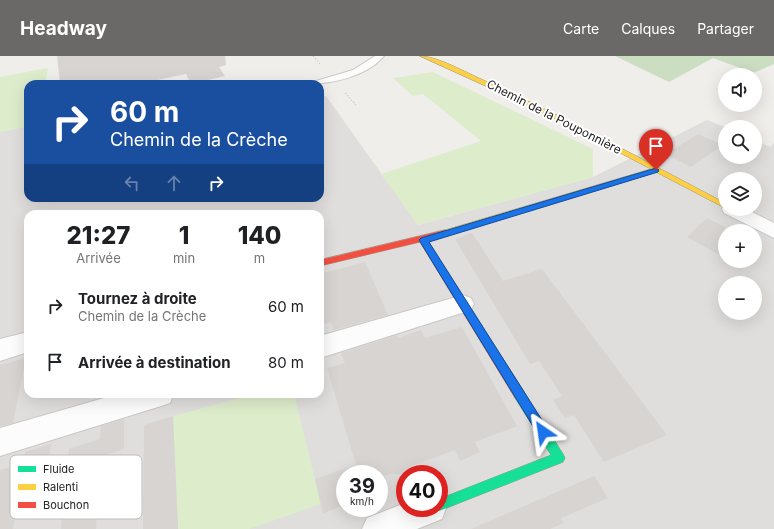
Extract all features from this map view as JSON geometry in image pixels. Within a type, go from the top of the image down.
[{"type":"street","name":"Chemin de la Pouponnière","points":[[423,56],[469,74],[718,202]]},
{"type":"street","points":[[324,262],[424,240],[656,170]]},
{"type":"street","points":[[745,216],[774,231]]},
{"type":"street","points":[[424,240],[558,458],[448,501]]},
{"type":"street","points":[[324,346],[463,304]]},
{"type":"street","points":[[0,350],[24,343]]},
{"type":"street","points":[[0,442],[148,398]]},
{"type":"street","points":[[378,529],[408,517]]},
{"type":"lane","points":[[324,81],[352,74],[368,66],[380,56]]},
{"type":"path","points":[[766,56],[774,59]]},
{"type":"shaded area","points":[[324,96],[326,96],[418,225],[593,177],[707,120],[718,124],[718,164],[762,164],[762,143],[770,147],[774,143],[774,529],[0,529],[0,132],[24,127],[24,202],[324,202]]},
{"type":"green space","points":[[615,56],[774,56],[774,64],[762,69],[740,68],[713,58],[669,82]]},
{"type":"green space","points":[[48,68],[46,80],[24,80],[24,127],[0,132],[0,77]]},
{"type":"green space","points":[[433,72],[593,149],[593,177],[418,225],[381,174],[481,141],[423,94],[413,96],[393,78]]},
{"type":"green space","points":[[240,398],[295,398],[321,504],[249,529],[178,529],[173,416]]},
{"type":"building","points":[[57,56],[225,56],[226,65],[219,67],[225,76],[208,80],[189,80],[186,74],[158,80],[60,80]]},
{"type":"building","points":[[698,134],[718,143],[718,148],[691,167],[666,154]]},
{"type":"building","points":[[707,218],[719,224],[718,254],[687,237]]},
{"type":"building","points":[[472,233],[503,281],[542,269],[667,435],[604,462],[574,415],[565,418],[553,400],[562,396],[539,361],[530,364],[455,239]]},
{"type":"building","points":[[365,262],[388,315],[334,330],[331,322],[324,324],[324,273]]},
{"type":"building","points":[[462,327],[517,426],[475,442],[480,452],[460,461],[455,450],[414,465],[396,465],[396,474],[388,475],[388,465],[356,465],[327,368],[345,363],[341,353],[397,335],[398,338],[421,330],[425,338]]},
{"type":"building","points":[[24,359],[24,368],[13,423],[0,426],[0,365]]},
{"type":"building","points":[[173,416],[178,529],[143,529],[144,425]]},
{"type":"building","points":[[124,419],[124,449],[106,455],[68,455],[69,449],[100,439],[101,426]]},
{"type":"building","points":[[51,444],[50,455],[25,455],[25,452]]},
{"type":"building","points":[[10,467],[10,519],[15,519],[13,529],[0,529],[0,470]]},
{"type":"building","points":[[336,472],[336,508],[323,514],[315,479]]},
{"type":"building","points":[[594,476],[608,498],[561,518],[564,523],[550,529],[471,529]]},
{"type":"building","points":[[62,519],[97,519],[96,529],[61,529]]},
{"type":"traffic: fast","points":[[448,501],[559,458],[519,394]]},
{"type":"traffic: slow","points":[[423,56],[462,72],[538,108],[718,202]]},
{"type":"traffic: slow","points":[[445,233],[656,170]]},
{"type":"traffic: jam","points":[[324,262],[445,233]]},
{"type":"traffic: jam","points":[[423,240],[519,394]]},
{"type":"route","points":[[543,432],[424,240],[656,170]]}]
